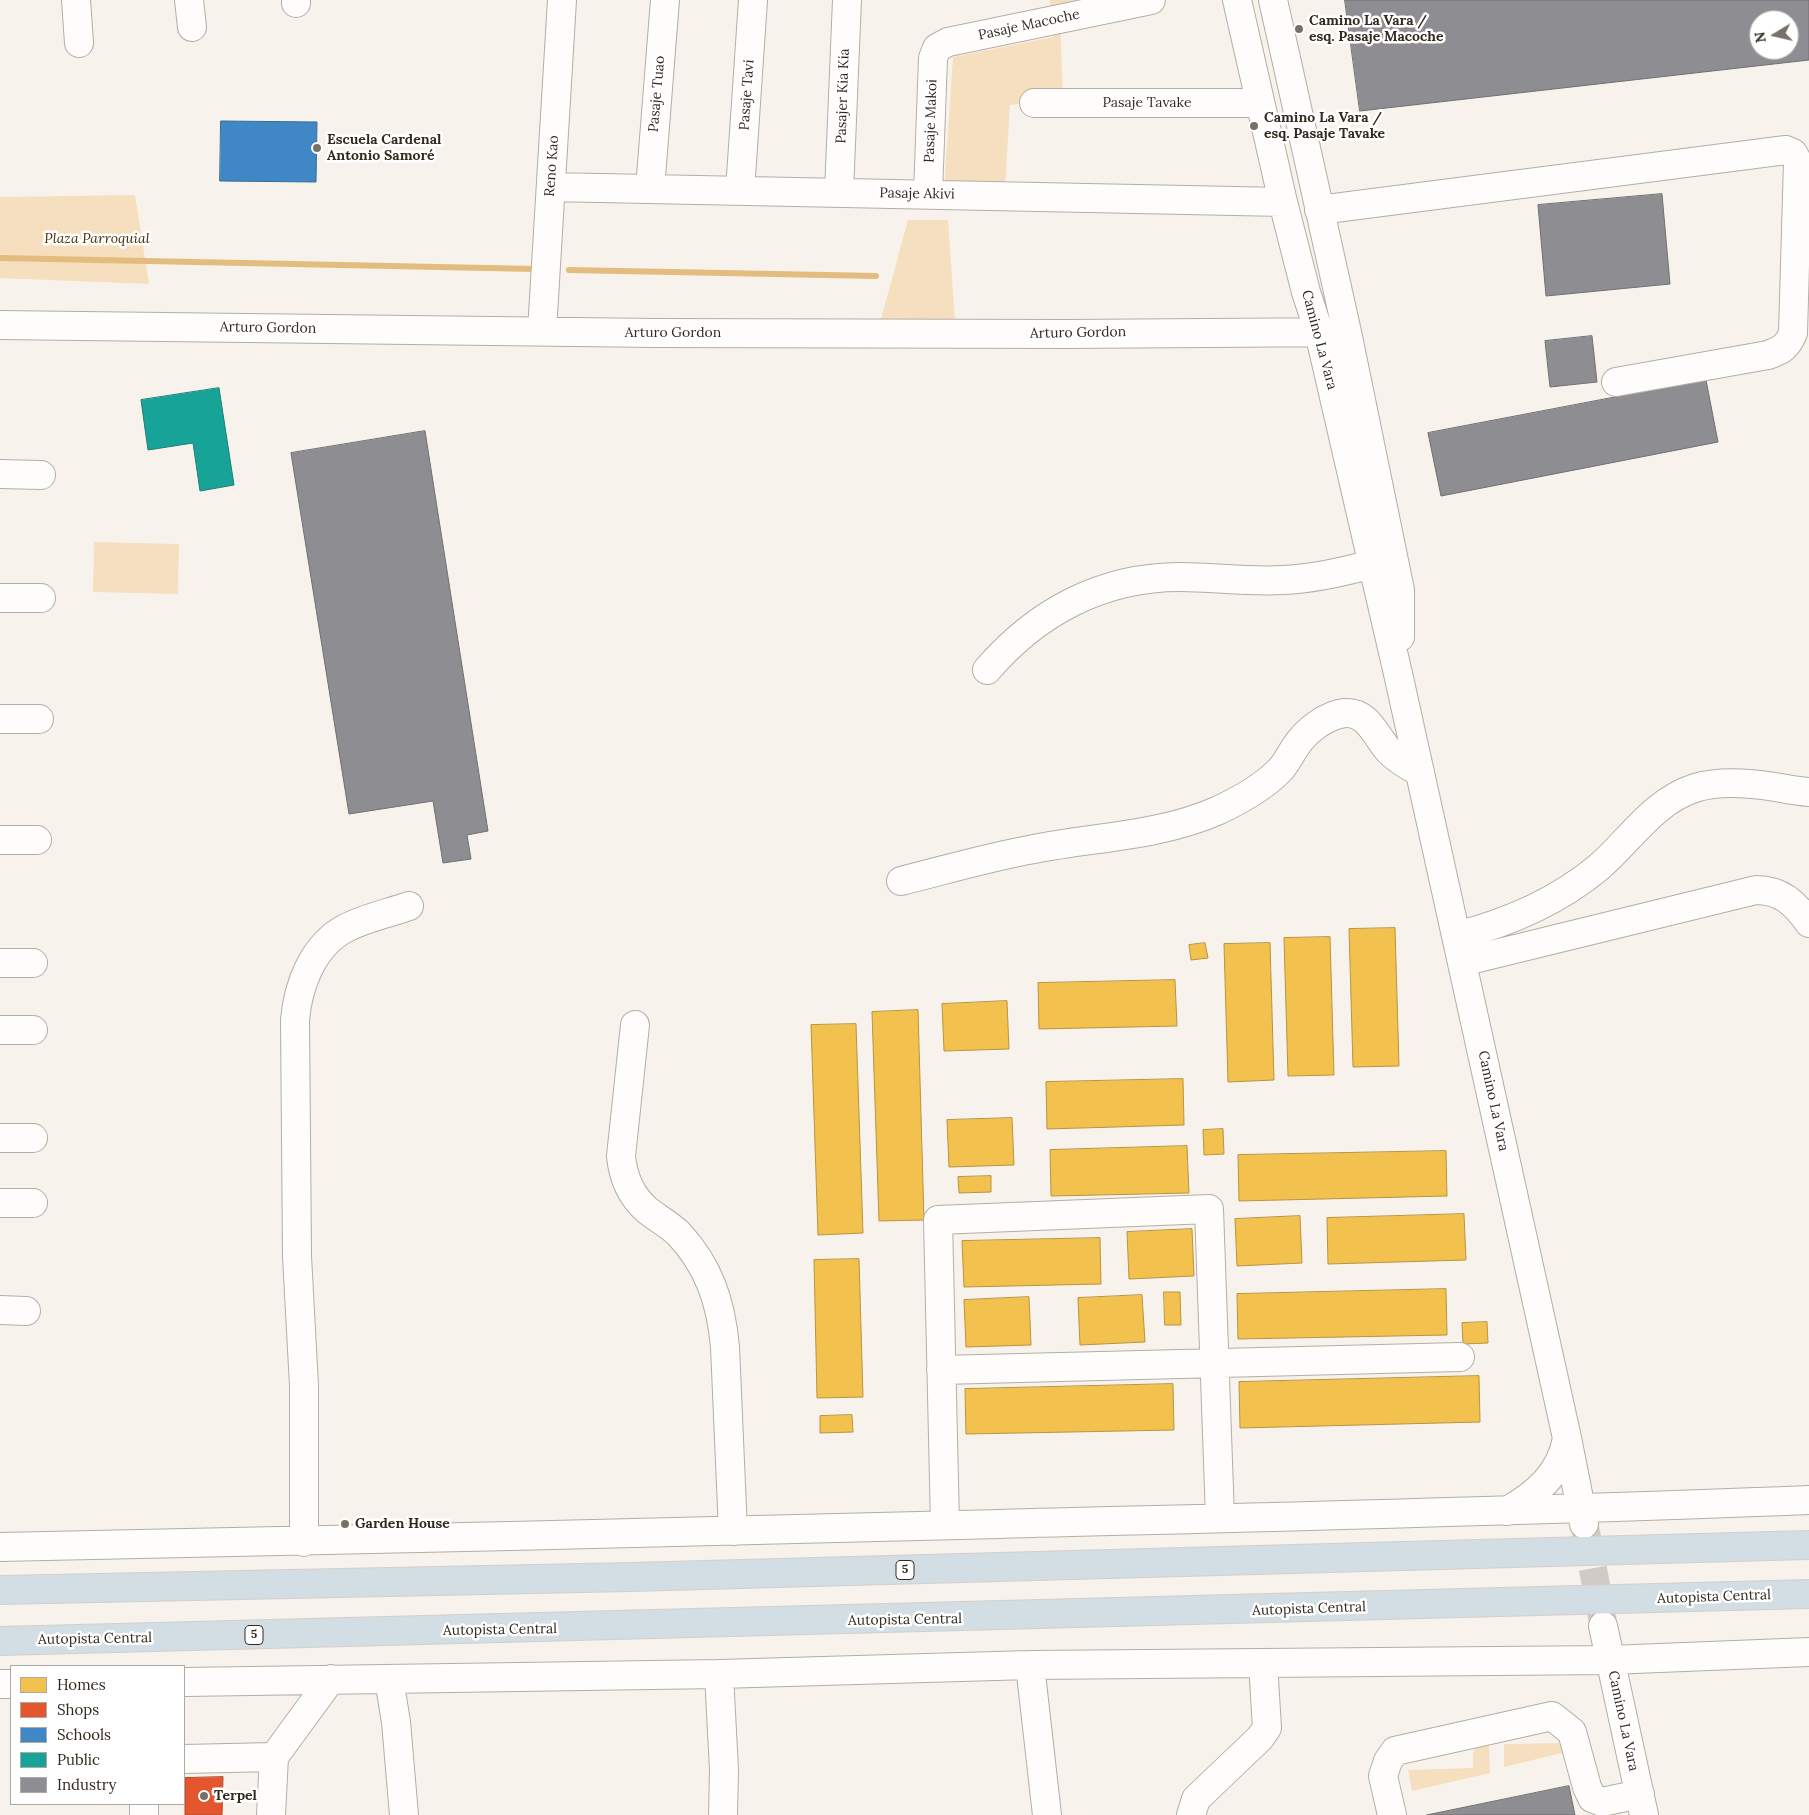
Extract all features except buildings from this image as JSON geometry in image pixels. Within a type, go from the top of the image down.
[{"type":"highway","name":"5","points":[[0,1590],[631,1578],[1809,1545]]},
{"type":"highway","name":"Autopista Central","points":[[0,1641],[1292,1610],[1809,1594]]},
{"type":"street","points":[[76,0],[79,43]]},
{"type":"street","name":"Reno Kao","points":[[542,331],[562,0]]},
{"type":"street","name":"Pasaje Tuao","points":[[650,189],[665,0]]},
{"type":"street","name":"Pasaje Tavi","points":[[740,191],[753,0]]},
{"type":"street","name":"Pasajer Kia Kia","points":[[839,192],[847,0]]},
{"type":"street","name":"Pasaje Macoche","points":[[937,48],[948,42],[1151,0]]},
{"type":"street","name":"Camino La Vara","points":[[1273,0],[1347,332],[1400,590],[1399,678]]},
{"type":"street","name":"Camino La Vara","points":[[1242,1],[1260,103],[1282,202],[1306,292],[1319,332],[1399,678],[1583,1517]]},
{"type":"street","name":"Pasaje Makoi","points":[[928,194],[933,58],[937,48]]},
{"type":"street","name":"Pasaje Tavake","points":[[1034,103],[1260,103]]},
{"type":"street","points":[[1319,210],[1786,150],[1793,152],[1798,162],[1794,333],[1788,344],[1778,352],[1768,356],[1616,382]]},
{"type":"street","name":"Pasaje Akivi","points":[[551,186],[1282,202]]},
{"type":"street","name":"Arturo Gordon","points":[[0,325],[1057,334],[1347,332]]},
{"type":"street","points":[[0,474],[41,475]]},
{"type":"street","points":[[987,670],[1002,653],[1035,624],[1071,602],[1110,586],[1148,579],[1178,577],[1282,580],[1320,576],[1372,564]]},
{"type":"street","points":[[0,598],[41,598]]},
{"type":"street","points":[[901,881],[1032,849],[1149,831],[1200,818],[1238,800],[1269,780],[1281,770],[1296,746],[1313,728],[1329,718],[1346,713],[1366,721],[1374,728],[1398,760],[1420,772]]},
{"type":"street","points":[[0,719],[39,719]]},
{"type":"street","points":[[1459,949],[1510,920],[1560,895],[1599,866],[1661,806],[1683,792],[1697,787],[1726,784],[1809,792]]},
{"type":"street","points":[[0,840],[37,840]]},
{"type":"street","points":[[1459,949],[1756,890],[1766,890],[1785,896],[1809,923]]},
{"type":"street","points":[[304,1542],[304,1386],[297,1256],[296,1002],[301,984],[309,968],[331,939],[346,928],[409,906]]},
{"type":"street","points":[[0,962],[33,963]]},
{"type":"street","points":[[635,1026],[621,1156],[622,1168],[628,1185],[638,1200],[646,1209],[676,1232],[695,1254],[711,1282],[718,1302],[725,1347],[733,1531]]},
{"type":"street","points":[[0,1030],[33,1030]]},
{"type":"street","points":[[0,1138],[33,1138]]},
{"type":"street","points":[[0,1203],[33,1203]]},
{"type":"street","points":[[945,1525],[938,1220],[1209,1209],[1220,1518]]},
{"type":"street","points":[[941,1370],[1460,1357]]},
{"type":"street","points":[[1507,1511],[1534,1494],[1552,1477],[1562,1458],[1567,1438]]},
{"type":"street","points":[[0,1547],[304,1542],[1507,1511],[1583,1517],[1809,1500]]},
{"type":"street","name":"Camino La Vara","points":[[1603,1626],[1642,1805]]},
{"type":"street","points":[[185,1682],[719,1674],[1030,1665],[1610,1660],[1809,1652]]},
{"type":"street","points":[[1191,1815],[1196,1799],[1260,1738],[1267,1728],[1263,1663]]},
{"type":"street","points":[[1030,1665],[1047,1815]]},
{"type":"street","points":[[719,1674],[724,1770],[723,1815]]},
{"type":"street","points":[[271,1815],[274,1757],[331,1679]]},
{"type":"street","points":[[389,1679],[396,1722],[404,1815]]},
{"type":"street","points":[[1392,1815],[1383,1776],[1388,1761],[1396,1752],[1552,1716],[1572,1732],[1586,1786],[1592,1798],[1602,1802],[1642,1805]]},
{"type":"street","points":[[185,1759],[274,1757]]},
{"type":"green space","points":[[1050,0],[1130,0],[1060,18],[1063,99],[1010,105],[1005,187],[944,191],[953,57],[1053,37]]},
{"type":"green space","name":"Plaza Parroquial","points":[[135,195],[149,284],[0,278],[0,197]]},
{"type":"green space","points":[[908,220],[948,220],[955,322],[881,319]]},
{"type":"green space","points":[[94,542],[179,544],[178,594],[93,592]]},
{"type":"green space","points":[[1563,1743],[1566,1752],[1504,1767],[1504,1744]]},
{"type":"green space","points":[[1476,1745],[1489,1745],[1490,1773],[1412,1791],[1408,1770],[1473,1768],[1473,1753]]},
{"type":"waterway","points":[[0,258],[536,269]]},
{"type":"waterway","points":[[569,270],[876,276]]},
{"type":"tunnel","points":[[1585,1527],[1603,1622]]},
{"type":"place","name":"Camino La Vara / esq. Pasaje Macoche","points":[[1299,29]]},
{"type":"place","name":"Camino La Vara / esq. Pasaje Tavake","points":[[1254,126]]},
{"type":"place","name":"Escuela Cardenal Antonio Samoré","points":[[317,148]]},
{"type":"place","name":"Garden House","points":[[345,1524]]},
{"type":"place","name":"Terpel","points":[[204,1796]]}]
